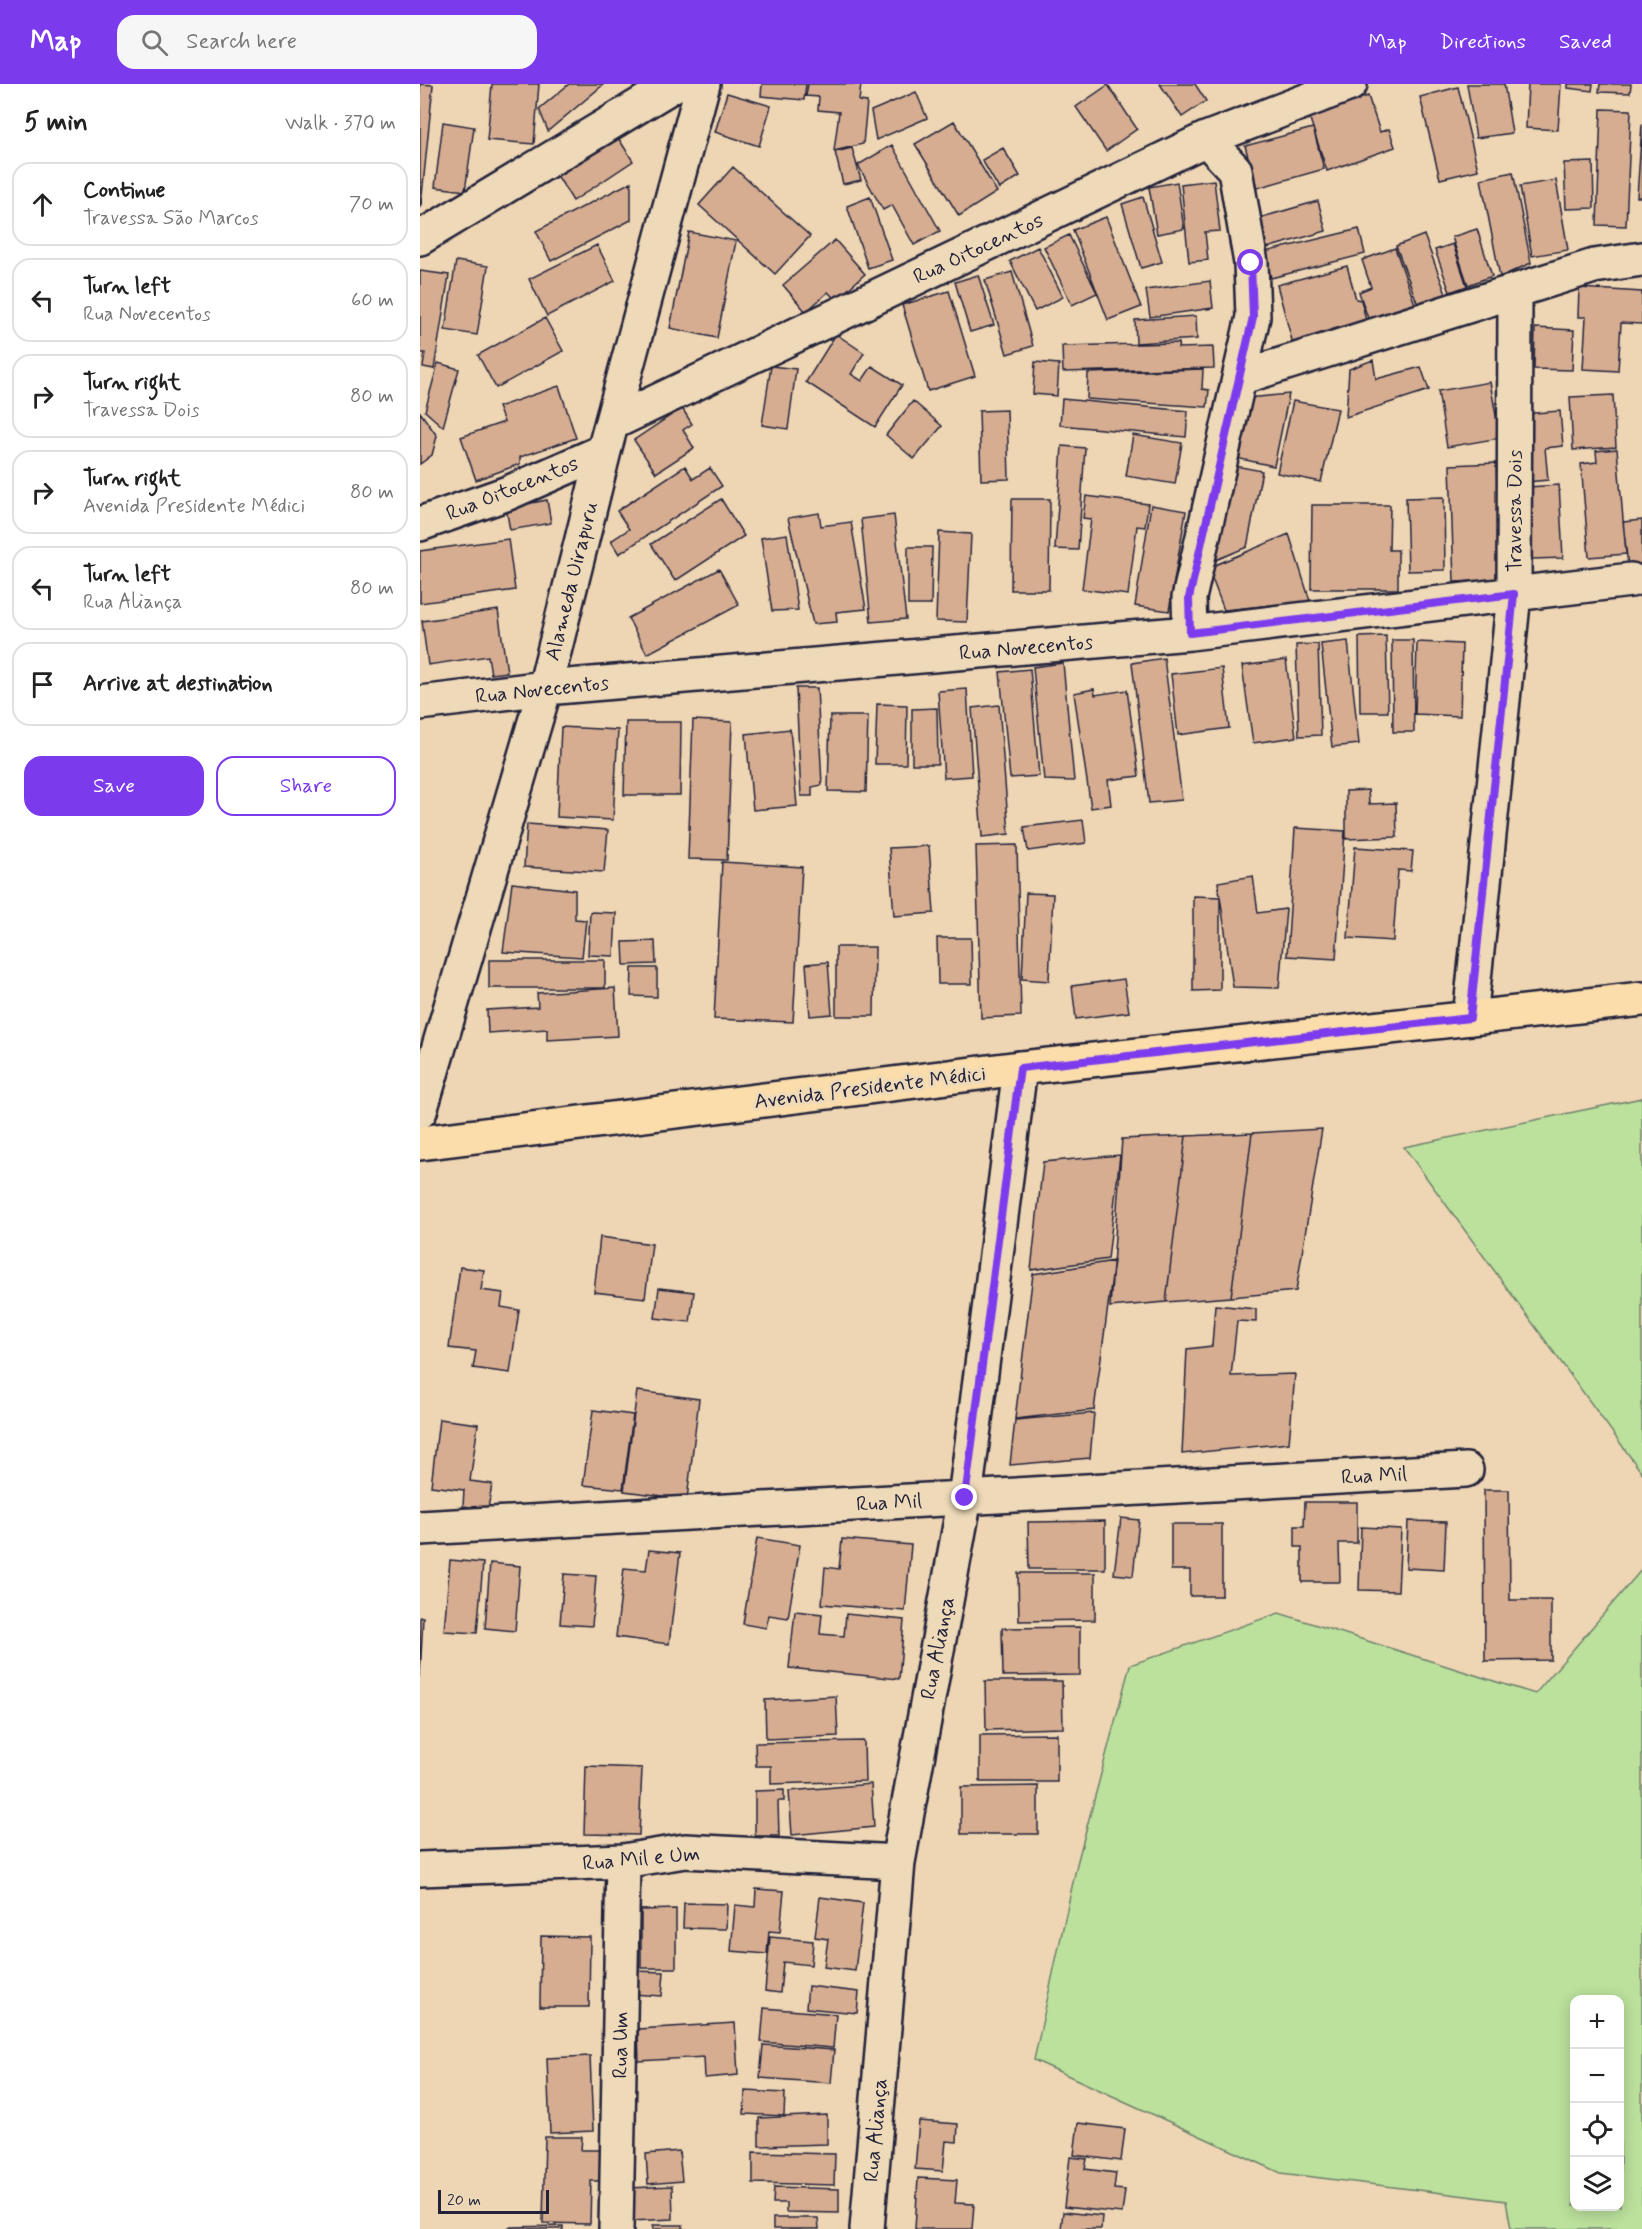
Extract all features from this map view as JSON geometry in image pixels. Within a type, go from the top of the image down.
[{"type":"main road","name":"Avenida Presidente Médici","points":[[420,1143],[1020,1068],[1642,999]]},
{"type":"street","points":[[420,238],[675,84]]},
{"type":"street","name":"Alameda Uirapuru","points":[[420,1111],[545,688],[608,437],[702,84]]},
{"type":"street","name":"Rua Oitocentos","points":[[420,524],[508,493],[608,437],[1206,139],[1350,84]]},
{"type":"street","points":[[1190,633],[1189,598],[1253,317],[1251,263],[1235,170],[1206,139]]},
{"type":"street","points":[[1239,378],[1594,266],[1642,259]]},
{"type":"street","name":"Travessa Dois","points":[[1470,1018],[1514,594],[1515,291]]},
{"type":"street","name":"Rua Novecentos","points":[[420,703],[545,688],[1190,633],[1631,580]]},
{"type":"street","name":"Rua Aliança","points":[[867,2229],[898,1862],[965,1498],[1020,1068]]},
{"type":"street","name":"Rua Mil","points":[[420,1528],[1466,1470]]},
{"type":"street","name":"Rua Mil e Um","points":[[420,1869],[623,1861],[685,1851],[898,1862]]},
{"type":"street","name":"Rua Um","points":[[616,2229],[623,1861]]},
{"type":"green space","points":[[1642,1098],[1642,1473],[1404,1147]]},
{"type":"green space","points":[[1642,1569],[1642,2229],[1511,2229],[1506,2201],[1281,2173],[1034,2060],[1077,1864],[1130,1665],[1279,1613],[1535,1694]]},
{"type":"building","points":[[420,84],[433,85],[421,206],[420,206]]},
{"type":"building","points":[[492,84],[539,84],[534,144],[487,140]]},
{"type":"building","points":[[569,84],[604,84],[548,131],[539,109]]},
{"type":"building","points":[[762,84],[806,84],[804,100],[761,96]]},
{"type":"building","points":[[808,84],[861,84],[859,101],[867,102],[863,144],[834,151],[839,112],[818,110],[819,97],[806,96]]},
{"type":"building","points":[[1160,84],[1195,84],[1206,101],[1182,117]]},
{"type":"building","points":[[1467,84],[1504,84],[1512,133],[1476,138]]},
{"type":"building","points":[[1528,84],[1561,84],[1558,130],[1526,128]]},
{"type":"building","points":[[1568,84],[1593,84],[1592,91],[1568,88]]},
{"type":"building","points":[[1600,84],[1631,84],[1630,93],[1599,92]]},
{"type":"building","points":[[1108,85],[1137,129],[1106,151],[1076,107]]},
{"type":"building","points":[[1458,87],[1478,170],[1440,179],[1420,97]]},
{"type":"building","points":[[916,92],[927,118],[876,140],[871,111]]},
{"type":"building","points":[[727,93],[771,106],[759,146],[715,132]]},
{"type":"building","points":[[1368,96],[1380,132],[1389,129],[1395,147],[1327,171],[1309,116]]},
{"type":"building","points":[[1601,109],[1631,110],[1626,226],[1597,225]]},
{"type":"building","points":[[954,121],[997,192],[959,216],[915,144]]},
{"type":"building","points":[[443,122],[474,127],[465,191],[435,187]]},
{"type":"building","points":[[1642,124],[1642,197],[1637,197]]},
{"type":"building","points":[[1313,128],[1324,169],[1257,188],[1245,146]]},
{"type":"building","points":[[615,133],[633,161],[573,201],[555,172]]},
{"type":"building","points":[[892,145],[940,231],[914,245],[892,205],[883,210],[858,165]]},
{"type":"building","points":[[852,148],[861,180],[843,184],[835,152]]},
{"type":"building","points":[[1003,148],[1020,176],[999,189],[982,160]]},
{"type":"building","points":[[1593,162],[1594,208],[1566,209],[1564,163]]},
{"type":"building","points":[[733,167],[810,236],[775,274],[699,205]]},
{"type":"building","points":[[1513,172],[1531,263],[1500,277],[1481,179]]},
{"type":"building","points":[[1214,180],[1220,231],[1205,232],[1208,260],[1189,262],[1181,184]]},
{"type":"building","points":[[1556,180],[1568,250],[1532,256],[1520,186]]},
{"type":"building","points":[[631,182],[631,220],[551,261],[536,231]]},
{"type":"building","points":[[1177,182],[1184,229],[1157,234],[1149,187]]},
{"type":"building","points":[[870,197],[892,260],[868,268],[847,206]]},
{"type":"building","points":[[1143,197],[1162,262],[1141,268],[1122,204]]},
{"type":"building","points":[[1318,201],[1326,231],[1267,248],[1259,218]]},
{"type":"building","points":[[1106,217],[1141,307],[1108,320],[1073,230]]},
{"type":"building","points":[[1359,229],[1365,254],[1271,278],[1265,252]]},
{"type":"building","points":[[1477,229],[1492,276],[1468,285],[1452,237]]},
{"type":"building","points":[[689,232],[736,241],[717,338],[670,328]]},
{"type":"building","points":[[1069,235],[1097,293],[1072,305],[1044,247]]},
{"type":"building","points":[[1424,235],[1446,294],[1418,305],[1396,246]]},
{"type":"building","points":[[835,240],[865,274],[836,300],[828,292],[806,312],[783,285]]},
{"type":"building","points":[[1453,244],[1467,286],[1450,292],[1435,250]]},
{"type":"building","points":[[597,245],[615,281],[547,316],[529,279]]},
{"type":"building","points":[[1038,247],[1063,297],[1035,311],[1010,261]]},
{"type":"building","points":[[1395,248],[1416,307],[1370,324],[1359,292],[1371,287],[1362,260]]},
{"type":"building","points":[[456,261],[488,266],[477,335],[445,330]]},
{"type":"building","points":[[1347,266],[1356,299],[1361,300],[1367,324],[1293,344],[1277,285]]},
{"type":"building","points":[[420,271],[449,275],[434,369],[423,367],[425,353],[420,353]]},
{"type":"building","points":[[1012,272],[1033,346],[1007,354],[985,280]]},
{"type":"building","points":[[978,275],[994,325],[970,332],[955,282]]},
{"type":"building","points":[[1210,281],[1213,308],[1150,317],[1146,290]]},
{"type":"building","points":[[1579,288],[1642,292],[1642,324],[1621,323],[1618,371],[1583,369],[1586,317],[1578,317]]},
{"type":"building","points":[[949,291],[975,376],[928,391],[902,305]]},
{"type":"building","points":[[1196,316],[1197,339],[1136,343],[1135,320]]},
{"type":"building","points":[[545,318],[563,351],[496,388],[478,355]]},
{"type":"building","points":[[1535,328],[1574,330],[1572,370],[1534,369]]},
{"type":"building","points":[[836,334],[864,353],[851,374],[862,381],[872,366],[902,385],[875,427],[806,382]]},
{"type":"building","points":[[1179,343],[1178,348],[1213,347],[1214,368],[1063,372],[1062,346]]},
{"type":"building","points":[[1373,360],[1376,379],[1421,367],[1429,390],[1346,417],[1349,369]]},
{"type":"building","points":[[1035,362],[1059,364],[1057,396],[1033,394]]},
{"type":"building","points":[[438,363],[459,369],[443,427],[425,411]]},
{"type":"building","points":[[771,366],[796,369],[788,429],[762,425]]},
{"type":"building","points":[[1203,369],[1202,389],[1209,390],[1207,407],[1087,399],[1088,373]]},
{"type":"building","points":[[1490,382],[1500,438],[1447,447],[1438,391]]},
{"type":"building","points":[[559,386],[576,438],[520,457],[520,464],[476,480],[461,437],[504,422],[498,407]]},
{"type":"building","points":[[1289,394],[1274,466],[1236,458],[1248,398]]},
{"type":"building","points":[[1613,395],[1616,447],[1573,450],[1570,397]]},
{"type":"building","points":[[1062,399],[1188,411],[1186,437],[1060,425]]},
{"type":"building","points":[[913,401],[942,426],[914,459],[886,435]]},
{"type":"building","points":[[1293,401],[1338,409],[1321,482],[1277,473]]},
{"type":"building","points":[[682,408],[692,424],[683,430],[694,448],[656,473],[634,440]]},
{"type":"building","points":[[1007,410],[1009,479],[981,480],[979,411]]},
{"type":"building","points":[[1560,411],[1563,446],[1545,448],[1548,480],[1527,482],[1522,414]]},
{"type":"building","points":[[420,412],[437,436],[432,455],[420,464]]},
{"type":"building","points":[[1133,435],[1182,443],[1175,484],[1126,476]]},
{"type":"building","points":[[1062,446],[1085,448],[1078,550],[1055,549]]},
{"type":"building","points":[[1617,449],[1626,554],[1589,557],[1581,464],[1597,462],[1596,451]]},
{"type":"building","points":[[1496,463],[1500,580],[1454,582],[1450,465]]},
{"type":"building","points":[[1230,465],[1262,471],[1247,547],[1211,562]]},
{"type":"building","points":[[685,466],[693,479],[710,468],[722,486],[619,554],[611,541],[629,529],[617,511]]},
{"type":"building","points":[[1559,485],[1563,558],[1532,559],[1528,487]]},
{"type":"building","points":[[1086,496],[1148,504],[1145,527],[1137,526],[1128,595],[1082,589],[1091,519],[1083,518]]},
{"type":"building","points":[[1444,497],[1445,570],[1408,571],[1406,498]]},
{"type":"building","points":[[721,499],[744,536],[675,581],[651,544]]},
{"type":"building","points":[[1012,499],[1050,499],[1049,590],[1011,590]]},
{"type":"building","points":[[547,500],[551,523],[510,530],[506,508]]},
{"type":"building","points":[[1151,505],[1186,511],[1169,611],[1135,606]]},
{"type":"building","points":[[1312,505],[1390,505],[1389,550],[1398,550],[1398,589],[1311,589]]},
{"type":"building","points":[[819,513],[821,526],[851,522],[866,609],[836,612],[837,622],[813,624],[788,518]]},
{"type":"building","points":[[894,515],[906,619],[871,622],[861,519]]},
{"type":"building","points":[[1642,520],[1642,574],[1629,575],[1623,522]]},
{"type":"building","points":[[939,532],[971,534],[967,622],[936,621]]},
{"type":"building","points":[[787,534],[798,610],[772,611],[761,538]]},
{"type":"building","points":[[1289,534],[1310,601],[1224,610],[1208,568]]},
{"type":"building","points":[[508,539],[515,590],[420,603],[420,551]]},
{"type":"building","points":[[908,547],[932,547],[931,605],[908,605]]},
{"type":"building","points":[[719,569],[739,605],[647,654],[628,618]]},
{"type":"building","points":[[498,610],[507,672],[491,674],[488,656],[428,665],[422,621]]},
{"type":"building","points":[[1386,636],[1388,712],[1360,712],[1359,637]]},
{"type":"building","points":[[1392,640],[1413,640],[1414,732],[1393,732]]},
{"type":"building","points":[[1348,641],[1359,744],[1332,747],[1321,644]]},
{"type":"building","points":[[1417,642],[1462,644],[1460,716],[1415,714]]},
{"type":"building","points":[[1318,644],[1321,735],[1299,736],[1296,645]]},
{"type":"building","points":[[1164,658],[1182,800],[1149,803],[1132,663]]},
{"type":"building","points":[[1286,660],[1296,737],[1253,743],[1242,666]]},
{"type":"building","points":[[1063,663],[1074,781],[1044,780],[1033,667]]},
{"type":"building","points":[[1222,668],[1229,728],[1178,735],[1171,674]]},
{"type":"building","points":[[1030,669],[1039,776],[1010,778],[1000,672]]},
{"type":"building","points":[[796,688],[817,688],[822,785],[812,787],[812,796],[801,796]]},
{"type":"building","points":[[967,689],[972,776],[944,778],[938,691]]},
{"type":"building","points":[[1094,689],[1095,695],[1127,690],[1139,776],[1108,780],[1111,805],[1091,808],[1074,693]]},
{"type":"building","points":[[877,704],[907,705],[906,764],[875,764]]},
{"type":"building","points":[[999,705],[1009,834],[982,837],[972,708]]},
{"type":"building","points":[[937,708],[938,764],[912,764],[912,709]]},
{"type":"building","points":[[830,716],[868,716],[866,792],[828,791]]},
{"type":"building","points":[[693,720],[732,722],[727,860],[688,859]]},
{"type":"building","points":[[626,722],[681,722],[680,795],[624,795]]},
{"type":"building","points":[[561,727],[618,730],[613,820],[557,817]]},
{"type":"building","points":[[790,729],[797,806],[753,810],[746,734]]},
{"type":"building","points":[[1368,790],[1369,804],[1396,803],[1397,837],[1346,839],[1346,791]]},
{"type":"building","points":[[1083,820],[1086,843],[1028,851],[1024,827]]},
{"type":"building","points":[[527,824],[608,830],[604,872],[524,867]]},
{"type":"building","points":[[1295,828],[1345,831],[1336,959],[1287,956]]},
{"type":"building","points":[[1017,845],[1021,1016],[981,1018],[976,846]]},
{"type":"building","points":[[929,846],[934,913],[894,916],[889,848]]},
{"type":"building","points":[[1355,847],[1413,851],[1411,871],[1398,870],[1393,941],[1348,938]]},
{"type":"building","points":[[722,862],[802,867],[793,1022],[714,1019]]},
{"type":"building","points":[[1253,876],[1258,913],[1286,909],[1279,988],[1233,987],[1218,882]]},
{"type":"building","points":[[512,883],[575,890],[575,919],[586,920],[582,957],[503,952]]},
{"type":"building","points":[[1026,893],[1053,894],[1049,981],[1022,979]]},
{"type":"building","points":[[1193,896],[1220,897],[1220,990],[1193,991]]},
{"type":"building","points":[[590,912],[616,913],[614,956],[588,955]]},
{"type":"building","points":[[937,938],[971,938],[972,984],[938,984]]},
{"type":"building","points":[[655,941],[656,964],[624,965],[623,942]]},
{"type":"building","points":[[836,947],[875,947],[874,1016],[836,1016]]},
{"type":"building","points":[[489,960],[605,960],[605,988],[489,988]]},
{"type":"building","points":[[828,962],[832,1014],[810,1016],[806,964]]},
{"type":"building","points":[[632,968],[657,968],[657,997],[631,996]]},
{"type":"building","points":[[1124,979],[1129,1012],[1076,1019],[1072,986]]},
{"type":"building","points":[[615,988],[618,1036],[547,1040],[547,1029],[488,1033],[487,1010],[538,1007],[537,993]]},
{"type":"building","points":[[1322,1129],[1296,1291],[1231,1297],[1252,1133]]},
{"type":"building","points":[[1252,1133],[1231,1297],[1166,1302],[1186,1136]]},
{"type":"building","points":[[1186,1136],[1166,1302],[1110,1307],[1122,1139]]},
{"type":"building","points":[[1120,1155],[1108,1259],[1031,1270],[1043,1162]]},
{"type":"building","points":[[600,1237],[652,1244],[645,1298],[594,1292]]},
{"type":"building","points":[[1114,1261],[1094,1410],[1015,1419],[1033,1274]]},
{"type":"building","points":[[460,1267],[484,1270],[481,1290],[503,1293],[501,1307],[519,1310],[510,1373],[473,1368],[476,1351],[449,1348]]},
{"type":"building","points":[[659,1288],[694,1292],[690,1322],[655,1318]]},
{"type":"building","points":[[1215,1305],[1256,1309],[1256,1322],[1237,1321],[1231,1376],[1295,1374],[1289,1443],[1182,1454],[1187,1349],[1212,1346]]},
{"type":"building","points":[[637,1391],[699,1399],[687,1499],[624,1491]]},
{"type":"building","points":[[593,1410],[633,1415],[623,1489],[583,1485]]},
{"type":"building","points":[[1094,1413],[1090,1458],[1010,1465],[1015,1420]]},
{"type":"building","points":[[439,1419],[478,1424],[470,1481],[492,1484],[488,1509],[463,1506],[464,1490],[431,1486]]},
{"type":"building","points":[[1484,1490],[1509,1490],[1510,1600],[1551,1600],[1551,1660],[1485,1661]]},
{"type":"building","points":[[1305,1502],[1357,1502],[1357,1543],[1339,1543],[1340,1582],[1302,1582],[1302,1547],[1295,1547],[1295,1526],[1304,1526]]},
{"type":"building","points":[[1121,1518],[1139,1520],[1133,1576],[1114,1574]]},
{"type":"building","points":[[1105,1521],[1105,1569],[1029,1569],[1028,1522]]},
{"type":"building","points":[[1408,1521],[1446,1522],[1444,1570],[1406,1568]]},
{"type":"building","points":[[1171,1524],[1222,1524],[1222,1596],[1190,1596],[1190,1570],[1171,1570]]},
{"type":"building","points":[[1361,1527],[1401,1529],[1398,1591],[1359,1590]]},
{"type":"building","points":[[757,1538],[800,1545],[788,1618],[769,1615],[766,1628],[743,1624]]},
{"type":"building","points":[[842,1539],[911,1545],[905,1611],[822,1604],[825,1567],[839,1569]]},
{"type":"building","points":[[649,1550],[680,1553],[669,1644],[616,1637],[624,1568],[646,1570]]},
{"type":"building","points":[[450,1560],[483,1563],[477,1633],[444,1631]]},
{"type":"building","points":[[490,1563],[520,1566],[515,1631],[485,1628]]},
{"type":"building","points":[[1018,1573],[1095,1573],[1095,1620],[1019,1621]]},
{"type":"building","points":[[564,1574],[596,1576],[592,1626],[560,1624]]},
{"type":"building","points":[[795,1611],[822,1614],[820,1634],[844,1636],[846,1614],[904,1620],[899,1679],[789,1668]]},
{"type":"building","points":[[420,1617],[423,1617],[420,1677]]},
{"type":"building","points":[[1080,1627],[1080,1675],[1003,1676],[1002,1628]]},
{"type":"building","points":[[985,1681],[1062,1681],[1063,1728],[986,1730]]},
{"type":"building","points":[[836,1696],[838,1736],[766,1739],[765,1700]]},
{"type":"building","points":[[1057,1734],[1057,1782],[980,1782],[980,1735]]},
{"type":"building","points":[[864,1741],[865,1781],[771,1784],[771,1766],[756,1766],[755,1743]]},
{"type":"building","points":[[586,1766],[642,1768],[639,1835],[584,1834]]},
{"type":"building","points":[[871,1784],[874,1827],[792,1835],[789,1791]]},
{"type":"building","points":[[1038,1786],[1038,1834],[961,1834],[961,1787]]},
{"type":"building","points":[[784,1790],[784,1801],[778,1801],[779,1836],[755,1836],[755,1791]]},
{"type":"building","points":[[756,1889],[784,1891],[780,1932],[769,1931],[767,1954],[731,1951],[735,1905],[755,1907]]},
{"type":"building","points":[[820,1897],[863,1903],[855,1971],[824,1967],[828,1939],[815,1937]]},
{"type":"building","points":[[684,1903],[727,1904],[726,1929],[683,1928]]},
{"type":"building","points":[[676,1909],[676,1968],[641,1968],[641,1910]]},
{"type":"building","points":[[541,1936],[590,1937],[589,2007],[540,2007]]},
{"type":"building","points":[[770,1937],[813,1941],[811,1965],[783,1962],[780,1993],[765,1991]]},
{"type":"building","points":[[633,1971],[664,1972],[662,1996],[632,1994]]},
{"type":"building","points":[[808,1986],[859,1992],[857,2013],[806,2008]]},
{"type":"building","points":[[764,2008],[836,2014],[833,2048],[761,2042]]},
{"type":"building","points":[[735,2023],[738,2075],[705,2078],[704,2057],[639,2061],[638,2029]]},
{"type":"building","points":[[763,2045],[834,2050],[831,2083],[760,2078]]},
{"type":"building","points":[[590,2056],[593,2131],[550,2133],[547,2058]]},
{"type":"building","points":[[745,2091],[785,2093],[784,2116],[744,2114]]},
{"type":"building","points":[[827,2115],[827,2144],[759,2146],[759,2118]]},
{"type":"building","points":[[919,2121],[958,2124],[957,2142],[946,2141],[943,2171],[915,2169]]},
{"type":"building","points":[[1078,2123],[1125,2129],[1121,2161],[1074,2155]]},
{"type":"building","points":[[545,2137],[582,2137],[581,2150],[606,2150],[605,2181],[591,2181],[590,2224],[543,2223]]},
{"type":"building","points":[[679,2151],[682,2181],[648,2184],[646,2154]]},
{"type":"building","points":[[753,2152],[835,2154],[834,2185],[753,2183]]},
{"type":"building","points":[[1070,2157],[1087,2159],[1085,2169],[1116,2173],[1114,2189],[1125,2190],[1122,2213],[1064,2207]]},
{"type":"building","points":[[918,2178],[957,2180],[955,2203],[974,2204],[972,2229],[915,2229]]},
{"type":"building","points":[[672,2186],[673,2219],[630,2221],[629,2188]]},
{"type":"building","points":[[774,2187],[839,2189],[839,2213],[786,2212],[786,2203],[773,2203]]},
{"type":"building","points":[[1063,2212],[1102,2216],[1101,2229],[1061,2229]]},
{"type":"building","points":[[773,2218],[818,2218],[819,2229],[773,2229]]},
{"type":"building","points":[[652,2225],[683,2225],[683,2229],[653,2229]]},
{"type":"building","points":[[563,2226],[563,2229],[509,2229],[509,2227]]},
{"type":"route","points":[[965,1498],[1020,1068],[1470,1018],[1514,594],[1190,633],[1189,598],[1253,317],[1251,263]]}]
